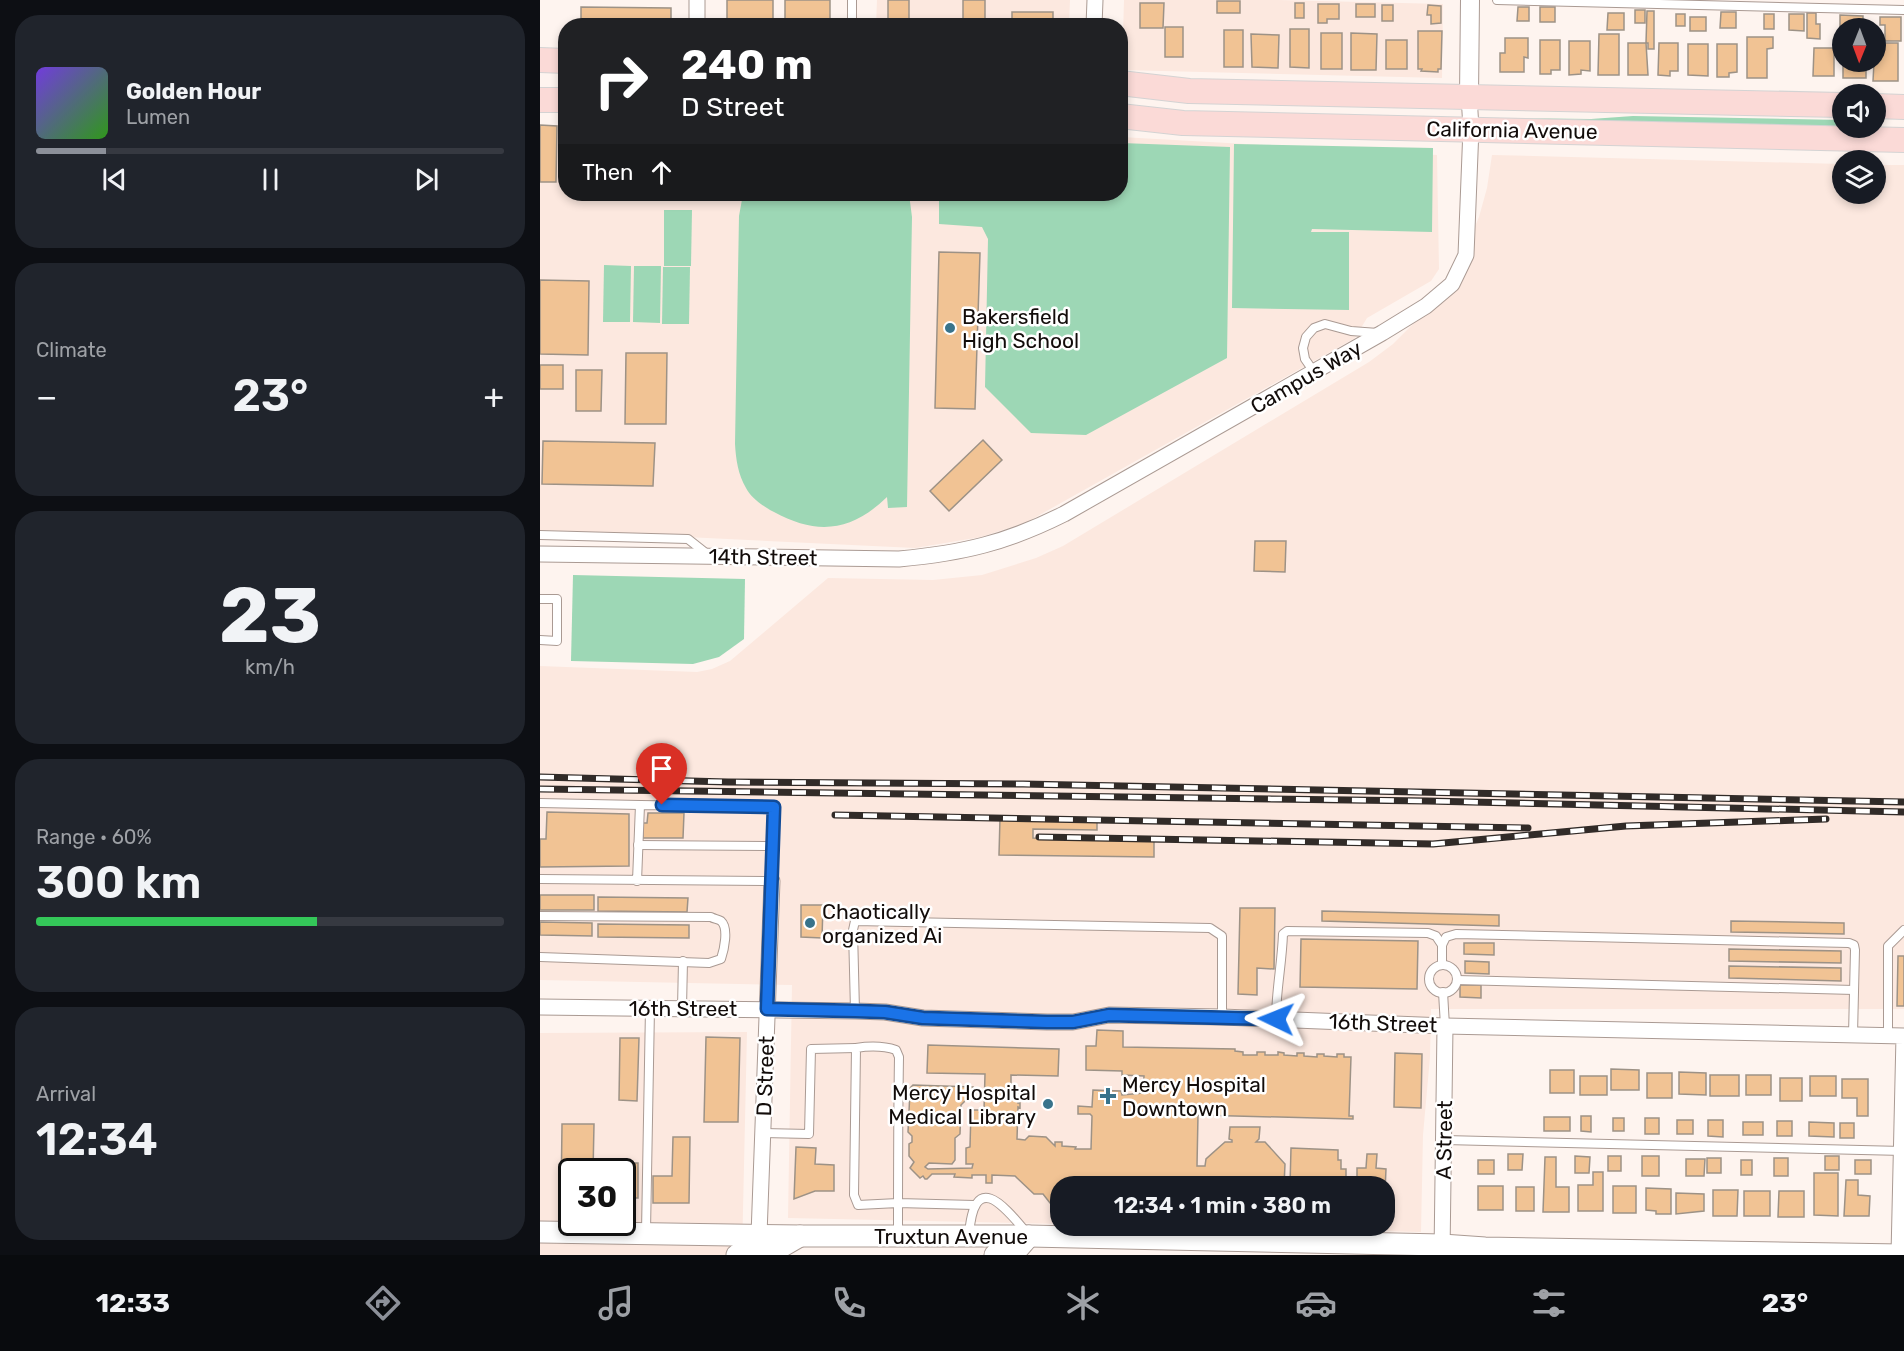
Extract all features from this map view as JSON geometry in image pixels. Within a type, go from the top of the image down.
[{"type":"main road","points":[[540,60],[558,61]]},
{"type":"main road","name":"California Avenue","points":[[1128,84],[1189,91],[1832,105]]},
{"type":"main road","points":[[540,100],[558,100]]},
{"type":"main road","points":[[1886,106],[1904,107]]},
{"type":"main road","name":"California Avenue","points":[[1128,117],[1183,123],[1904,140]]},
{"type":"main road","name":"Truxtun Avenue","points":[[540,1232],[801,1236],[1029,1236],[1442,1250],[1497,1248],[1899,1255]]},
{"type":"main road","points":[[737,1255],[755,1244],[759,1235]]},
{"type":"main road","points":[[767,1255],[801,1236]]},
{"type":"main road","points":[[995,1255],[1015,1252],[1029,1236]]},
{"type":"street","points":[[697,0],[697,18]]},
{"type":"street","points":[[1094,18],[1095,0]]},
{"type":"street","points":[[1470,0],[1470,96]]},
{"type":"street","name":"Campus Way","points":[[985,546],[1033,530],[1064,514],[1382,333],[1426,306],[1452,284],[1466,255],[1471,128],[1470,96]]},
{"type":"street","name":"14th Street","points":[[540,554],[708,555],[899,560],[944,555],[985,546]]},
{"type":"street","name":"D Street","points":[[759,1235],[772,881]]},
{"type":"street","name":"16th Street","points":[[540,1007],[855,1011],[885,1012],[923,1018],[1047,1022],[1073,1022],[1109,1015],[1222,1017],[1445,1026],[1904,1036]]},
{"type":"street","name":"A Street","points":[[1442,1250],[1445,1026]]},
{"type":"street","points":[[1899,1255],[1904,1036]]},
{"type":"lane","points":[[852,0],[852,18]]},
{"type":"lane","points":[[1497,0],[1904,10]]},
{"type":"lane","points":[[1314,372],[1305,359],[1303,348],[1306,337],[1314,328],[1325,324],[1351,331],[1382,333]]},
{"type":"lane","points":[[540,535],[688,539],[708,555]]},
{"type":"lane","points":[[540,599],[557,599],[557,641],[540,640]]},
{"type":"lane","points":[[540,803],[774,807],[772,881],[540,879]]},
{"type":"lane","points":[[637,881],[640,805]]},
{"type":"lane","points":[[638,845],[773,846]]},
{"type":"lane","points":[[540,916],[711,917],[721,921],[724,926],[724,950],[721,959],[709,963],[540,957]]},
{"type":"lane","points":[[855,1011],[852,930],[855,921],[867,921],[1209,928],[1222,936],[1222,1017]]},
{"type":"lane","points":[[1887,1035],[1888,946],[1904,930]]},
{"type":"lane","points":[[1276,1019],[1276,997],[1282,969],[1283,934],[1287,931],[1428,933],[1436,936],[1442,945]]},
{"type":"lane","points":[[1442,965],[1442,945],[1446,937],[1456,934],[1849,943],[1854,945],[1853,1035]]},
{"type":"lane","points":[[682,1008],[683,961]]},
{"type":"lane","points":[[1442,965],[1452,969],[1457,980]]},
{"type":"lane","points":[[1442,965],[1433,970],[1429,978],[1432,987],[1443,992],[1453,988],[1457,980]]},
{"type":"lane","points":[[1457,980],[1854,990]]},
{"type":"lane","points":[[1443,992],[1445,1026]]},
{"type":"lane","points":[[646,1234],[650,1008]]},
{"type":"lane","points":[[856,1048],[854,1195],[856,1203],[858,1205],[898,1203],[974,1205]]},
{"type":"lane","points":[[763,1133],[808,1134],[811,1049],[888,1048],[896,1050],[899,1057],[898,1235]]},
{"type":"lane","points":[[1445,1140],[1903,1151]]},
{"type":"lane","points":[[969,1235],[970,1213],[974,1205],[989,1198],[1003,1205],[1029,1236]]},
{"type":"shaded area","points":[[877,0],[1070,0],[1069,18],[876,18]]},
{"type":"shaded area","points":[[1124,0],[1278,0],[1443,4],[1442,78],[1128,70],[1128,18],[1123,18]]},
{"type":"shaded area","name":"Bakersfield High School","points":[[540,125],[558,125],[558,201],[1128,201],[1128,137],[1437,155],[1439,269],[1431,281],[1367,318],[1355,338],[1027,522],[981,537],[915,548],[540,530]]},
{"type":"shaded area","points":[[1492,155],[1832,164],[1832,204],[1886,204],[1886,165],[1904,165],[1904,1009],[1431,1009],[1430,1057],[1423,1135],[1421,1232],[1395,1231],[1395,1176],[1050,1176],[1050,1224],[788,1218],[792,985],[540,980],[540,666],[697,672],[712,669],[730,661],[828,578],[933,580],[982,575],[1036,558],[1063,546],[1369,362],[1393,344],[1437,296],[1467,245],[1479,217],[1487,188]]},
{"type":"shaded area","points":[[747,1032],[742,1255],[540,1255],[540,1033]]},
{"type":"green space","points":[[1633,116],[1832,120],[1832,127],[1633,124],[1591,120],[1498,118],[1591,119]]},
{"type":"green space","points":[[1128,143],[1230,147],[1227,358],[1086,435],[1031,433],[985,387],[988,239],[982,227],[939,224],[939,201],[1128,201]]},
{"type":"green space","points":[[1234,144],[1433,148],[1432,232],[1312,229],[1311,232],[1349,232],[1349,310],[1232,308]]},
{"type":"green space","points":[[742,201],[910,201],[912,217],[907,507],[888,508],[887,497],[861,517],[847,523],[820,527],[790,520],[766,508],[746,488],[738,467],[735,444],[739,216]]},
{"type":"green space","points":[[664,210],[692,210],[691,266],[664,266]]},
{"type":"green space","points":[[604,265],[631,266],[630,322],[603,322]]},
{"type":"green space","points":[[634,266],[661,266],[660,323],[633,322]]},
{"type":"green space","points":[[663,267],[690,267],[689,324],[662,324]]},
{"type":"green space","points":[[573,575],[745,579],[744,639],[719,657],[693,664],[571,661]]},
{"type":"building","points":[[727,0],[773,0],[773,18],[727,18]]},
{"type":"building","points":[[785,0],[830,0],[830,18],[785,18]]},
{"type":"building","points":[[888,0],[909,0],[909,18],[888,18]]},
{"type":"building","points":[[963,0],[985,0],[985,18],[963,18]]},
{"type":"building","points":[[1217,1],[1240,1],[1240,13],[1217,13]]},
{"type":"building","points":[[1140,3],[1164,3],[1163,28],[1140,28]]},
{"type":"building","points":[[1295,3],[1304,3],[1304,18],[1295,18]]},
{"type":"building","points":[[1318,4],[1339,4],[1339,19],[1327,19],[1327,23],[1318,23]]},
{"type":"building","points":[[1356,4],[1375,4],[1375,17],[1356,17]]},
{"type":"building","points":[[1382,5],[1393,5],[1393,21],[1382,21]]},
{"type":"building","points":[[1428,5],[1441,6],[1441,23],[1431,24],[1431,15],[1427,15]]},
{"type":"building","points":[[581,7],[671,8],[671,18],[581,18]]},
{"type":"building","points":[[1518,7],[1529,7],[1529,21],[1517,21]]},
{"type":"building","points":[[1540,7],[1555,7],[1555,22],[1540,22]]},
{"type":"building","points":[[1635,10],[1645,10],[1645,23],[1635,23]]},
{"type":"building","points":[[1647,11],[1654,11],[1654,49],[1648,49],[1648,43],[1646,43]]},
{"type":"building","points":[[1012,12],[1053,12],[1053,18],[1012,18]]},
{"type":"building","points":[[1721,12],[1736,12],[1736,28],[1720,28]]},
{"type":"building","points":[[1608,13],[1624,13],[1624,30],[1607,30]]},
{"type":"building","points":[[1807,13],[1816,13],[1816,24],[1820,24],[1820,39],[1807,38]]},
{"type":"building","points":[[1676,14],[1685,14],[1685,26],[1676,26]]},
{"type":"building","points":[[1764,14],[1774,14],[1774,29],[1764,29]]},
{"type":"building","points":[[1789,14],[1804,14],[1804,31],[1789,30]]},
{"type":"building","points":[[1840,15],[1863,16],[1863,18],[1840,18]]},
{"type":"building","points":[[1690,17],[1706,17],[1706,31],[1690,31]]},
{"type":"building","points":[[1901,17],[1901,41],[1886,41],[1886,18],[1880,18]]},
{"type":"building","points":[[1165,27],[1183,27],[1183,57],[1165,57]]},
{"type":"building","points":[[1290,29],[1309,29],[1309,68],[1290,67]]},
{"type":"building","points":[[1224,30],[1243,30],[1243,67],[1224,67]]},
{"type":"building","points":[[1418,31],[1442,31],[1441,69],[1438,69],[1438,72],[1418,69]]},
{"type":"building","points":[[1321,33],[1342,33],[1342,69],[1321,69]]},
{"type":"building","points":[[1351,33],[1377,34],[1376,70],[1351,70]]},
{"type":"building","points":[[1251,34],[1279,35],[1278,68],[1252,67]]},
{"type":"building","points":[[1599,34],[1619,34],[1619,75],[1598,75]]},
{"type":"building","points":[[1747,37],[1773,37],[1773,48],[1767,49],[1767,78],[1747,78]]},
{"type":"building","points":[[1505,38],[1528,38],[1528,58],[1524,57],[1524,72],[1500,72],[1500,53],[1505,53]]},
{"type":"building","points":[[1386,40],[1407,40],[1407,69],[1386,69]]},
{"type":"building","points":[[1540,40],[1560,40],[1560,70],[1551,70],[1551,74],[1540,74]]},
{"type":"building","points":[[1569,41],[1590,41],[1590,71],[1581,70],[1581,74],[1569,75]]},
{"type":"building","points":[[1628,43],[1646,43],[1648,75],[1628,75]]},
{"type":"building","points":[[1659,43],[1678,43],[1678,71],[1670,71],[1670,76],[1658,75]]},
{"type":"building","points":[[1886,43],[1898,43],[1898,81],[1873,81],[1873,72],[1886,72]]},
{"type":"building","points":[[1688,44],[1708,44],[1708,76],[1688,75]]},
{"type":"building","points":[[1717,44],[1737,44],[1737,72],[1729,73],[1729,77],[1717,77]]},
{"type":"building","points":[[1814,48],[1832,48],[1834,76],[1813,76]]},
{"type":"building","points":[[1843,72],[1866,72],[1866,78],[1843,78]]},
{"type":"building","points":[[540,125],[557,126],[556,182],[540,182]]},
{"type":"building","points":[[939,252],[980,253],[975,409],[935,408]]},
{"type":"building","points":[[540,280],[589,281],[588,355],[540,354]]},
{"type":"building","points":[[626,353],[667,353],[666,424],[625,424]]},
{"type":"building","points":[[540,365],[563,365],[563,389],[540,389]]},
{"type":"building","points":[[576,370],[602,370],[601,411],[576,411]]},
{"type":"building","points":[[983,440],[1002,460],[949,511],[930,491]]},
{"type":"building","points":[[543,441],[655,443],[653,486],[542,484]]},
{"type":"building","points":[[1255,541],[1286,541],[1285,572],[1254,571]]},
{"type":"building","points":[[547,812],[629,814],[629,866],[540,867],[540,839],[546,839]]},
{"type":"building","points":[[648,813],[684,813],[683,838],[643,838],[643,823],[647,823]]},
{"type":"building","points":[[1000,818],[1097,819],[1097,830],[1033,829],[1033,838],[1154,840],[1154,857],[999,855]]},
{"type":"building","points":[[540,895],[594,895],[594,910],[540,910]]},
{"type":"building","points":[[598,897],[688,898],[687,912],[598,911]]},
{"type":"building","points":[[801,905],[823,905],[822,938],[801,937]]},
{"type":"building","points":[[1240,908],[1275,908],[1274,969],[1257,968],[1257,995],[1238,994]]},
{"type":"building","points":[[1322,911],[1499,915],[1499,926],[1322,921]]},
{"type":"building","points":[[1731,921],[1844,923],[1844,934],[1731,932]]},
{"type":"building","points":[[540,922],[592,923],[592,936],[540,935]]},
{"type":"building","points":[[598,924],[689,925],[689,938],[598,937]]},
{"type":"building","points":[[1301,939],[1418,941],[1417,989],[1300,987]]},
{"type":"building","points":[[1464,943],[1494,943],[1494,955],[1464,954]]},
{"type":"building","points":[[1729,949],[1841,951],[1841,963],[1729,961]]},
{"type":"building","points":[[1898,956],[1904,956],[1904,1006],[1897,1006]]},
{"type":"building","points":[[1465,961],[1489,962],[1489,974],[1465,973]]},
{"type":"building","points":[[1729,966],[1841,968],[1841,981],[1729,978]]},
{"type":"building","points":[[1460,985],[1481,985],[1481,998],[1460,997]]},
{"type":"building","points":[[1097,1030],[1123,1031],[1123,1047],[1235,1049],[1235,1051],[1243,1052],[1243,1055],[1257,1055],[1257,1052],[1265,1052],[1265,1055],[1278,1055],[1278,1052],[1284,1055],[1297,1056],[1297,1053],[1304,1053],[1304,1056],[1317,1057],[1317,1054],[1324,1054],[1324,1056],[1337,1057],[1337,1054],[1344,1054],[1344,1057],[1351,1057],[1349,1116],[1353,1116],[1353,1119],[1198,1115],[1197,1166],[1205,1166],[1206,1159],[1225,1142],[1232,1142],[1229,1139],[1230,1127],[1260,1127],[1259,1139],[1256,1142],[1265,1142],[1285,1164],[1284,1176],[1050,1176],[1050,1203],[1043,1194],[1034,1194],[1015,1176],[992,1175],[992,1183],[986,1183],[986,1175],[972,1175],[972,1178],[954,1177],[955,1174],[932,1174],[925,1179],[923,1176],[920,1178],[910,1168],[914,1162],[909,1156],[912,1136],[908,1132],[910,1091],[908,1090],[913,1085],[973,1087],[973,1093],[961,1105],[960,1134],[955,1138],[955,1160],[952,1164],[929,1163],[925,1167],[928,1169],[972,1168],[973,1164],[966,1164],[966,1148],[970,1147],[971,1110],[984,1110],[985,1074],[927,1073],[928,1045],[1059,1049],[1058,1076],[1011,1075],[1011,1098],[1018,1099],[1020,1103],[1017,1139],[1025,1140],[1029,1136],[1046,1137],[1055,1146],[1055,1142],[1062,1142],[1062,1146],[1076,1147],[1075,1149],[1091,1149],[1092,1116],[1078,1114],[1078,1106],[1092,1107],[1093,1090],[1121,1091],[1122,1095],[1143,1093],[1144,1076],[1122,1075],[1122,1071],[1086,1070],[1086,1046],[1096,1046]]},
{"type":"building","points":[[706,1037],[740,1038],[738,1122],[704,1122]]},
{"type":"building","points":[[620,1038],[639,1038],[637,1101],[619,1100]]},
{"type":"building","points":[[1395,1053],[1422,1054],[1421,1108],[1394,1107]]},
{"type":"building","points":[[1611,1069],[1639,1070],[1639,1090],[1611,1090]]},
{"type":"building","points":[[1550,1070],[1574,1070],[1574,1093],[1550,1093]]},
{"type":"building","points":[[1679,1072],[1706,1073],[1706,1095],[1679,1094]]},
{"type":"building","points":[[1647,1073],[1672,1073],[1672,1098],[1647,1098]]},
{"type":"building","points":[[1710,1075],[1739,1075],[1739,1096],[1710,1096]]},
{"type":"building","points":[[1746,1075],[1771,1075],[1771,1095],[1746,1095]]},
{"type":"building","points":[[1580,1076],[1607,1076],[1607,1095],[1580,1095]]},
{"type":"building","points":[[1810,1076],[1836,1076],[1836,1096],[1810,1096]]},
{"type":"building","points":[[1780,1078],[1802,1078],[1802,1101],[1780,1101]]},
{"type":"building","points":[[1842,1079],[1868,1079],[1868,1116],[1857,1116],[1857,1098],[1842,1098]]},
{"type":"building","points":[[1581,1116],[1591,1116],[1591,1132],[1581,1131]]},
{"type":"building","points":[[1544,1117],[1570,1117],[1570,1131],[1544,1131]]},
{"type":"building","points":[[1613,1118],[1624,1118],[1624,1131],[1613,1131]]},
{"type":"building","points":[[1645,1118],[1659,1118],[1659,1134],[1645,1134]]},
{"type":"building","points":[[1677,1120],[1693,1120],[1693,1134],[1677,1134]]},
{"type":"building","points":[[1708,1120],[1723,1120],[1723,1137],[1708,1136]]},
{"type":"building","points":[[1777,1121],[1792,1121],[1792,1136],[1777,1136]]},
{"type":"building","points":[[1743,1122],[1763,1122],[1763,1135],[1743,1135]]},
{"type":"building","points":[[1809,1122],[1834,1123],[1834,1137],[1809,1136]]},
{"type":"building","points":[[1840,1123],[1854,1123],[1854,1138],[1840,1138]]},
{"type":"building","points":[[562,1124],[594,1124],[593,1158],[562,1158]]},
{"type":"building","points":[[673,1137],[690,1137],[689,1203],[653,1203],[653,1176],[672,1176]]},
{"type":"building","points":[[796,1147],[816,1148],[815,1164],[834,1165],[834,1191],[815,1191],[794,1199]]},
{"type":"building","points":[[1291,1148],[1338,1150],[1341,1169],[1346,1169],[1346,1176],[1290,1176]]},
{"type":"building","points":[[1367,1154],[1377,1154],[1376,1168],[1386,1169],[1386,1176],[1357,1176],[1357,1168],[1366,1168]]},
{"type":"building","points":[[1508,1154],[1523,1154],[1522,1170],[1508,1170]]},
{"type":"building","points":[[1575,1156],[1590,1157],[1589,1173],[1575,1173]]},
{"type":"building","points":[[1608,1156],[1621,1156],[1621,1171],[1608,1171]]},
{"type":"building","points":[[1642,1156],[1659,1156],[1659,1176],[1642,1176]]},
{"type":"building","points":[[1825,1156],[1839,1156],[1839,1170],[1825,1170]]},
{"type":"building","points":[[1545,1157],[1556,1157],[1556,1187],[1569,1187],[1569,1212],[1543,1212]]},
{"type":"building","points":[[1707,1158],[1721,1158],[1721,1173],[1707,1173]]},
{"type":"building","points":[[1774,1158],[1788,1158],[1788,1176],[1774,1176]]},
{"type":"building","points":[[1686,1159],[1705,1159],[1704,1176],[1686,1176]]},
{"type":"building","points":[[1478,1160],[1494,1160],[1494,1174],[1478,1174]]},
{"type":"building","points":[[1741,1160],[1752,1160],[1752,1175],[1741,1175]]},
{"type":"building","points":[[1855,1160],[1871,1160],[1871,1174],[1855,1174]]},
{"type":"building","points":[[636,1163],[638,1163],[638,1198],[636,1198]]},
{"type":"building","points":[[1593,1172],[1603,1172],[1603,1211],[1578,1211],[1578,1185],[1593,1185]]},
{"type":"building","points":[[1814,1173],[1838,1173],[1838,1216],[1814,1215]]},
{"type":"building","points":[[1846,1180],[1858,1180],[1858,1195],[1870,1196],[1869,1216],[1844,1216]]},
{"type":"building","points":[[1478,1186],[1503,1186],[1503,1210],[1478,1210]]},
{"type":"building","points":[[1613,1186],[1636,1186],[1636,1213],[1613,1213]]},
{"type":"building","points":[[1516,1187],[1534,1187],[1534,1211],[1516,1211]]},
{"type":"building","points":[[1646,1188],[1671,1189],[1671,1214],[1656,1214],[1656,1211],[1646,1210]]},
{"type":"building","points":[[1713,1190],[1738,1190],[1737,1216],[1713,1216]]},
{"type":"building","points":[[1744,1191],[1770,1191],[1770,1216],[1744,1216]]},
{"type":"building","points":[[1779,1191],[1804,1191],[1804,1217],[1778,1217]]},
{"type":"building","points":[[1676,1193],[1704,1194],[1704,1211],[1676,1214]]},
{"type":"railway","points":[[540,777],[728,782],[1023,784],[1904,802]]},
{"type":"railway","points":[[540,789],[1427,801],[1904,812]]},
{"type":"railway","points":[[835,815],[1528,828]]},
{"type":"railway","points":[[1039,837],[1433,844],[1626,826],[1826,819]]},
{"type":"place","name":"Bakersfield High School","points":[[950,328]]},
{"type":"place","name":"Chaotically organized Ai","points":[[810,923]]},
{"type":"place","name":"Mercy Hospital Downtown","points":[[1108,1096]]},
{"type":"place","name":"Mercy Hospital Medical Library","points":[[1048,1104]]},
{"type":"route","points":[[662,805],[774,807],[767,1009],[885,1012],[923,1018],[1047,1022],[1073,1022],[1109,1015],[1276,1019]]}]
